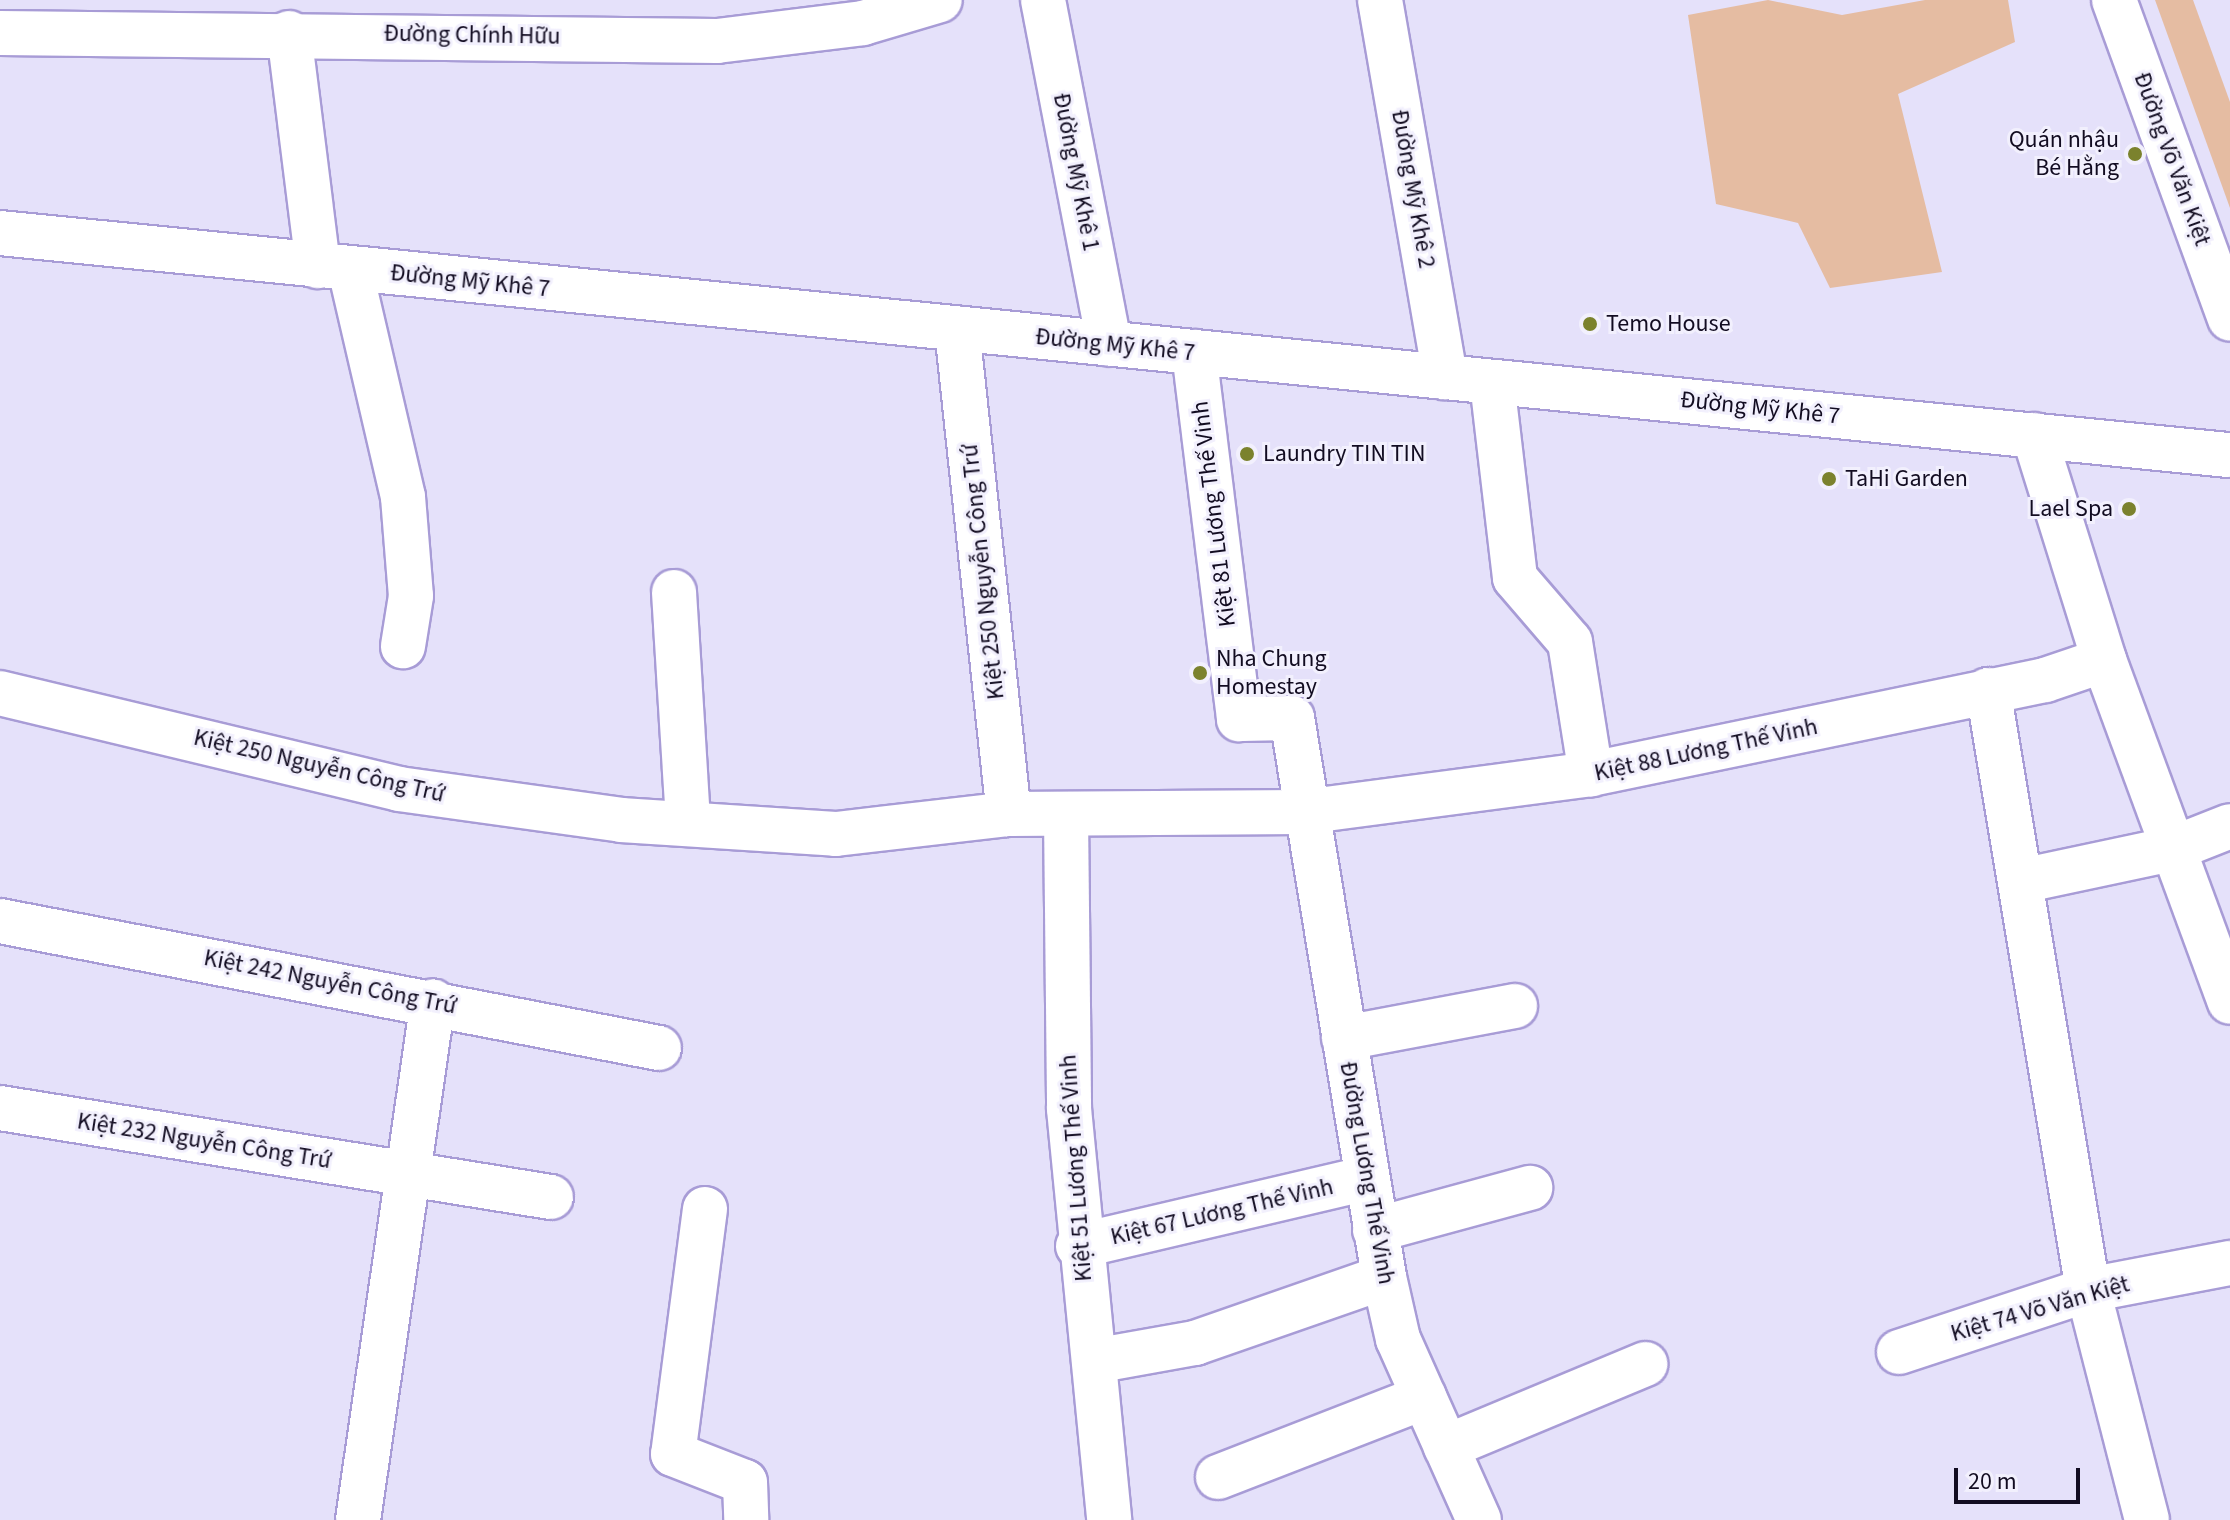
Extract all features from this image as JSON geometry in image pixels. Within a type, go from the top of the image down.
[{"type":"street","name":"Đường Chính Hữu","points":[[0,33],[289,33],[410,16],[717,41],[863,23],[940,0]]},
{"type":"street","name":"Đường Mỹ Khê 1","points":[[1043,0],[1109,344]]},
{"type":"street","name":"Đường Mỹ Khê 2","points":[[1380,0],[1445,377]]},
{"type":"street","name":"Đường Võ Văn Kiệt","points":[[2114,0],[2230,319]]},
{"type":"street","points":[[289,33],[334,268],[403,497],[411,596],[403,646]]},
{"type":"street","name":"Đường Mỹ Khê 7","points":[[0,233],[2230,455]]},
{"type":"street","name":"Kiệt 250 Nguyễn Công Trứ","points":[[957,329],[1009,814]]},
{"type":"street","name":"Kiệt 81 Lương Thế Vinh","points":[[1194,352],[1239,719],[1292,718],[1303,812]]},
{"type":"street","points":[[1492,382],[1515,578],[1570,642],[1591,774]]},
{"type":"street","points":[[2034,435],[2104,660],[2230,1002]]},
{"type":"street","points":[[674,592],[688,824]]},
{"type":"street","name":"Kiệt 88 Lương Thế Vinh","points":[[1303,812],[1591,774],[1988,690],[2104,660]]},
{"type":"street","points":[[1988,690],[2088,1290],[2147,1520]]},
{"type":"street","name":"Kiệt 250 Nguyễn Công Trứ","points":[[0,693],[399,789],[688,824],[836,834],[1009,814],[1303,812]]},
{"type":"street","name":"Đường Lương Thế Vinh","points":[[1303,812],[1375,1230],[1398,1339],[1479,1520]]},
{"type":"street","name":"Kiệt 51 Lương Thế Vinh","points":[[1066,814],[1078,1246],[1094,1361],[1109,1520]]},
{"type":"street","points":[[2021,881],[2172,849],[2230,826]]},
{"type":"street","name":"Kiệt 242 Nguyễn Công Trứ","points":[[0,921],[433,1001],[659,1048]]},
{"type":"street","points":[[358,1520],[433,1001]]},
{"type":"street","points":[[1344,1038],[1515,1006]]},
{"type":"street","name":"Kiệt 232 Nguyễn Công Trứ","points":[[0,1108],[551,1197]]},
{"type":"street","name":"Kiệt 67 Lương Thế Vinh","points":[[1078,1246],[1367,1178]]},
{"type":"street","points":[[1375,1230],[1530,1188]]},
{"type":"street","points":[[705,1209],[673,1454],[745,1482],[746,1520]]},
{"type":"street","name":"Kiệt 74 Võ Văn Kiệt","points":[[1899,1352],[2088,1290],[2230,1263]]},
{"type":"street","points":[[1094,1361],[1195,1343],[1384,1277]]},
{"type":"street","points":[[1446,1447],[1645,1364]]},
{"type":"street","points":[[1218,1477],[1424,1397]]},
{"type":"shaded area","points":[[1768,0],[1842,15],[1925,0],[2008,0],[2015,42],[1898,94],[1942,272],[1830,288],[1798,223],[1716,204],[1688,15]]},
{"type":"shaded area","points":[[2155,0],[2193,0],[2230,102],[2230,208]]},
{"type":"place","name":"Quán nhậu Bé Hằng","points":[[2135,154]]},
{"type":"place","name":"Temo House","points":[[1590,324]]},
{"type":"place","name":"Laundry TIN TIN","points":[[1247,454]]},
{"type":"place","name":"TaHi Garden","points":[[1829,479]]},
{"type":"place","name":"Lael Spa","points":[[2129,509]]},
{"type":"place","name":"Nha Chung Homestay","points":[[1200,673]]}]
